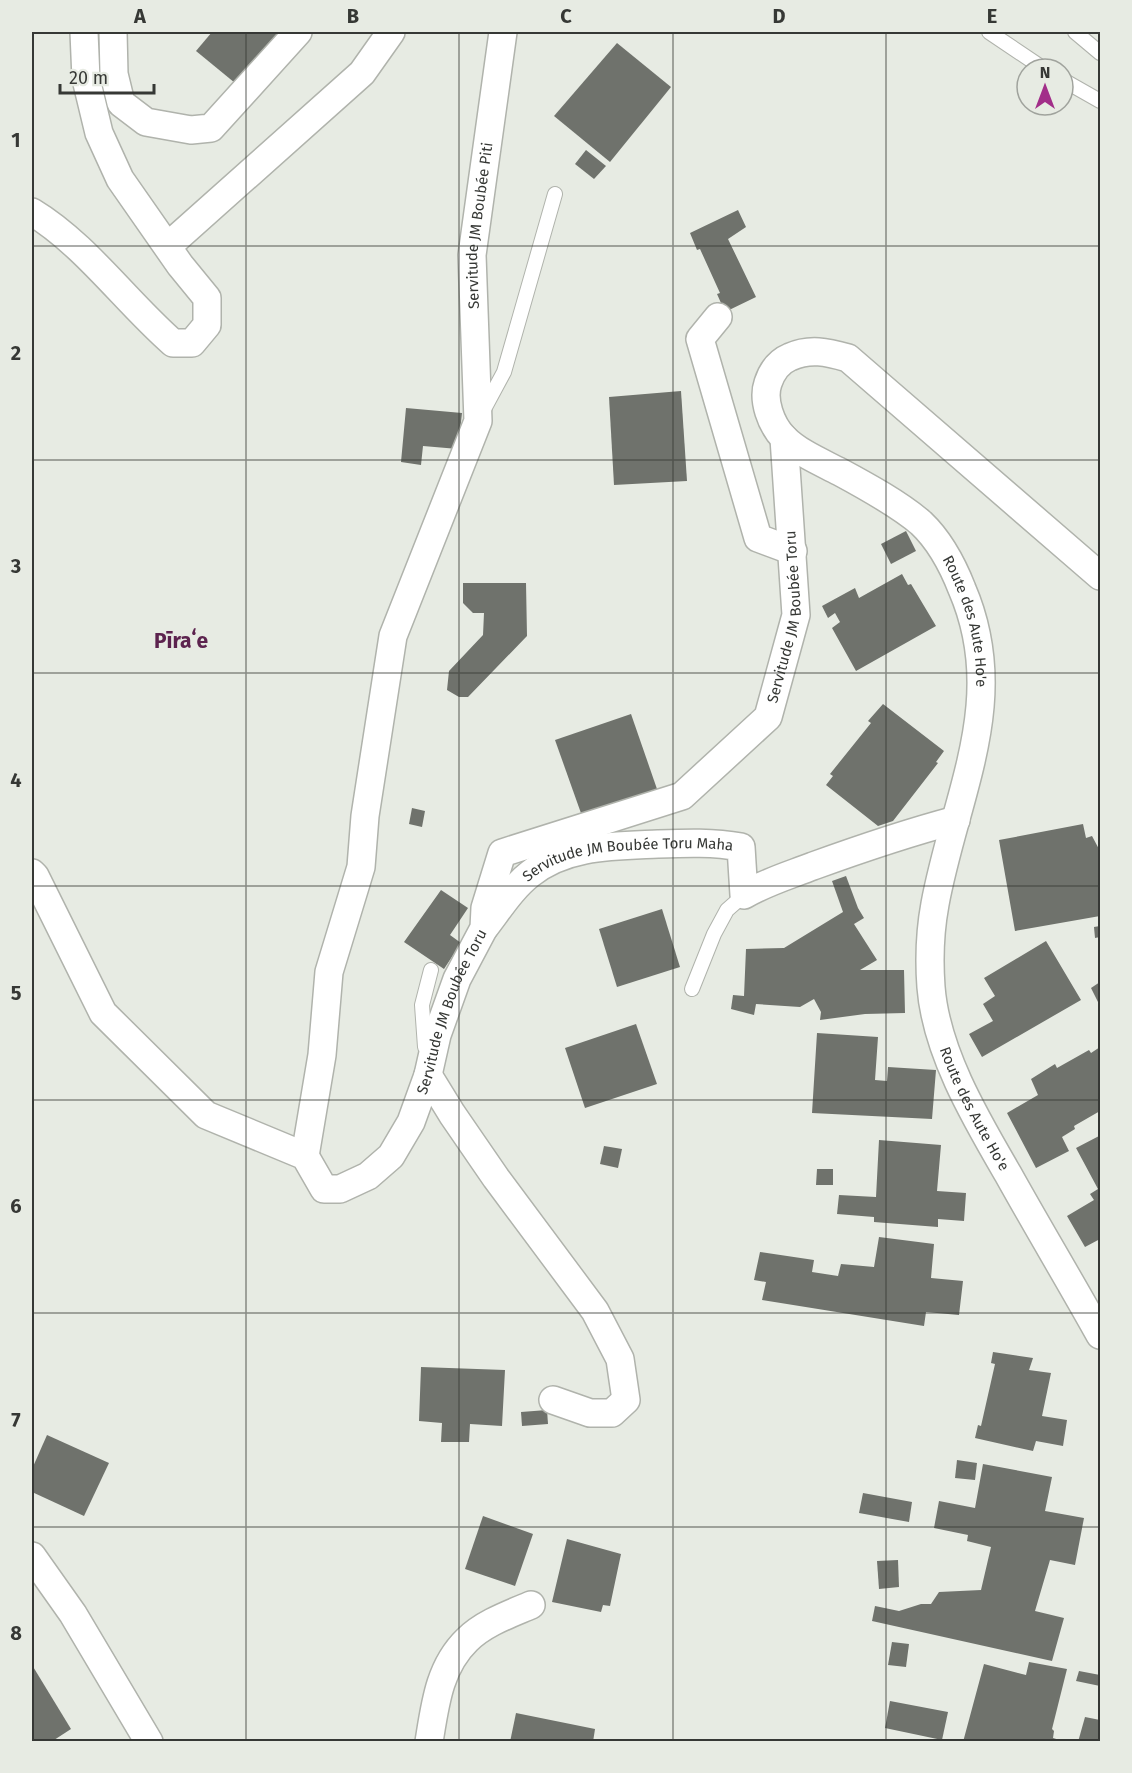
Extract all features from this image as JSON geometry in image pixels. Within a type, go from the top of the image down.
[{"type":"street","points":[[32,212],[53,225],[150,323],[173,343],[192,343],[207,325],[207,298],[120,179],[99,133],[86,79],[84,32]]},
{"type":"street","points":[[113,32],[114,74],[121,103],[146,122],[191,130],[211,128],[298,32]]},
{"type":"street","points":[[168,246],[362,73],[391,32]]},
{"type":"street","name":"Servitude JM Boubée Piti","points":[[478,421],[472,255],[503,32]]},
{"type":"street","points":[[718,317],[700,339],[758,538],[793,551]]},
{"type":"street","name":"Route des Aute Ho'e","points":[[1101,576],[848,358],[828,352],[804,351],[785,358],[772,370],[765,390],[768,413],[784,438],[810,456],[886,499],[922,524],[951,565],[972,614],[981,662],[982,694],[979,727],[935,904],[930,944],[931,989],[939,1028],[953,1067],[974,1112],[1101,1335]]},
{"type":"street","points":[[32,873],[103,1013],[206,1115],[305,1155],[322,1055],[329,972],[361,867],[365,816],[393,636],[478,421]]},
{"type":"street","name":"Servitude JM Boubée Toru","points":[[305,1155],[324,1190],[340,1189],[368,1176],[391,1155],[411,1122],[428,1075],[437,1035],[457,979],[484,928],[485,909],[502,853],[682,796],[768,717],[796,615],[784,438]]},
{"type":"street","points":[[744,895],[758,886],[847,854],[907,833],[956,820]]},
{"type":"street","name":"Servitude JM Boubée Toru Maha","points":[[484,928],[530,874],[555,858],[585,849],[622,845],[715,843],[741,847],[744,895]]},
{"type":"street","points":[[428,1075],[496,1179],[595,1311],[620,1359],[626,1400],[612,1413],[590,1413],[553,1400]]},
{"type":"street","points":[[32,1556],[73,1614],[149,1742]]},
{"type":"street","points":[[429,1742],[436,1698],[447,1665],[467,1639],[498,1619],[531,1605]]},
{"type":"lane","points":[[989,32],[1026,57]]},
{"type":"lane","points":[[1075,32],[1101,53]]},
{"type":"lane","points":[[1075,87],[1101,101]]},
{"type":"lane","points":[[478,421],[504,372],[555,194]]},
{"type":"lane","points":[[692,989],[714,934],[727,910],[744,895]]},
{"type":"lane","points":[[428,1075],[422,1005],[431,970]]},
{"type":"building","points":[[212,32],[280,32],[235,83],[196,51]]},
{"type":"building","points":[[617,43],[671,87],[610,162],[554,116]]},
{"type":"building","points":[[586,150],[606,166],[594,179],[575,164]]},
{"type":"building","points":[[738,210],[746,227],[728,239],[756,297],[725,312],[717,294],[720,293],[690,233]]},
{"type":"building","points":[[681,391],[687,481],[614,485],[609,397]]},
{"type":"building","points":[[406,408],[462,413],[458,449],[423,446],[421,465],[401,462]]},
{"type":"building","points":[[906,531],[916,551],[891,564],[881,544]]},
{"type":"building","points":[[902,574],[908,585],[911,584],[936,626],[856,671],[832,628],[840,622],[835,613],[828,618],[822,606],[855,588],[859,598]]},
{"type":"building","points":[[463,583],[526,583],[527,636],[468,697],[459,697],[447,690],[449,671],[483,635],[484,613],[473,613],[463,603]]},
{"type":"building","points":[[883,704],[944,751],[936,762],[938,763],[893,821],[878,826],[826,785],[833,776],[830,774],[871,723],[868,721]]},
{"type":"building","points":[[631,714],[657,789],[582,816],[555,740]]},
{"type":"building","points":[[412,808],[425,811],[422,827],[409,824]]},
{"type":"building","points":[[1083,824],[1086,838],[1092,836],[1100,851],[1100,916],[1015,931],[999,840]]},
{"type":"building","points":[[846,876],[864,918],[854,924],[877,960],[860,970],[904,970],[905,1013],[865,1014],[820,1020],[821,1012],[814,999],[800,1007],[756,1004],[754,1015],[731,1009],[733,995],[744,996],[746,949],[784,948],[843,912],[832,881]]},
{"type":"building","points":[[441,890],[468,908],[450,935],[461,943],[444,969],[404,942]]},
{"type":"building","points":[[662,909],[680,967],[617,987],[599,929]]},
{"type":"building","points":[[1100,926],[1100,937],[1095,938],[1094,927]]},
{"type":"building","points":[[1046,941],[1081,1000],[982,1057],[969,1034],[993,1021],[983,1004],[995,996],[984,978]]},
{"type":"building","points":[[1100,982],[1100,1006],[1091,988]]},
{"type":"building","points":[[636,1024],[657,1084],[585,1108],[565,1048]]},
{"type":"building","points":[[817,1033],[878,1037],[875,1080],[887,1081],[888,1067],[936,1070],[932,1119],[812,1113]]},
{"type":"building","points":[[1100,1047],[1100,1111],[1074,1126],[1075,1129],[1062,1137],[1069,1151],[1036,1168],[1007,1113],[1038,1095],[1031,1079],[1055,1064],[1057,1068],[1089,1050],[1091,1053]]},
{"type":"building","points":[[1099,1136],[1100,1239],[1085,1247],[1067,1216],[1094,1200],[1090,1194],[1098,1189],[1076,1148]]},
{"type":"building","points":[[879,1140],[941,1145],[937,1191],[966,1193],[964,1221],[938,1219],[938,1227],[874,1222],[874,1217],[837,1214],[839,1195],[876,1197]]},
{"type":"building","points":[[604,1146],[622,1149],[618,1168],[600,1164]]},
{"type":"building","points":[[817,1169],[833,1169],[833,1185],[816,1185]]},
{"type":"building","points":[[879,1237],[934,1244],[931,1278],[963,1281],[959,1315],[926,1312],[924,1326],[762,1300],[766,1282],[754,1280],[760,1252],[814,1260],[812,1272],[838,1276],[841,1264],[874,1267]]},
{"type":"building","points":[[993,1352],[1033,1358],[1029,1370],[1051,1373],[1042,1416],[1067,1420],[1063,1446],[1036,1441],[1033,1451],[975,1438],[978,1425],[981,1426],[995,1364],[991,1363]]},
{"type":"building","points":[[421,1367],[505,1370],[502,1426],[470,1424],[469,1442],[441,1442],[442,1423],[419,1421]]},
{"type":"building","points":[[547,1410],[548,1424],[522,1426],[521,1412]]},
{"type":"building","points":[[47,1435],[109,1463],[84,1516],[32,1492],[32,1469]]},
{"type":"building","points":[[957,1460],[977,1463],[975,1480],[955,1478]]},
{"type":"building","points":[[983,1464],[1052,1477],[1045,1511],[1084,1518],[1075,1565],[1050,1560],[1035,1611],[1064,1618],[1052,1661],[872,1621],[875,1606],[899,1611],[921,1604],[931,1604],[939,1592],[981,1590],[991,1547],[967,1541],[968,1535],[934,1528],[939,1501],[975,1508]]},
{"type":"building","points":[[863,1493],[912,1502],[909,1522],[859,1513]]},
{"type":"building","points":[[483,1516],[533,1534],[515,1586],[465,1569]]},
{"type":"building","points":[[567,1539],[621,1554],[610,1606],[603,1605],[601,1612],[552,1602]]},
{"type":"building","points":[[898,1560],[899,1587],[879,1589],[877,1561]]},
{"type":"building","points":[[892,1642],[909,1644],[906,1667],[888,1665]]},
{"type":"building","points":[[1029,1662],[1067,1669],[1052,1729],[1053,1738],[1066,1742],[963,1742],[984,1664],[1026,1675]]},
{"type":"building","points":[[32,1665],[71,1729],[51,1742],[32,1742]]},
{"type":"building","points":[[1079,1671],[1100,1675],[1100,1686],[1076,1681]]},
{"type":"building","points":[[890,1701],[948,1712],[942,1740],[885,1728]]},
{"type":"building","points":[[516,1713],[595,1729],[593,1742],[510,1742]]},
{"type":"building","points":[[1085,1717],[1100,1720],[1100,1742],[1078,1742]]},
{"type":"district","name":"Pīraʻe","points":[[181,641]]}]
